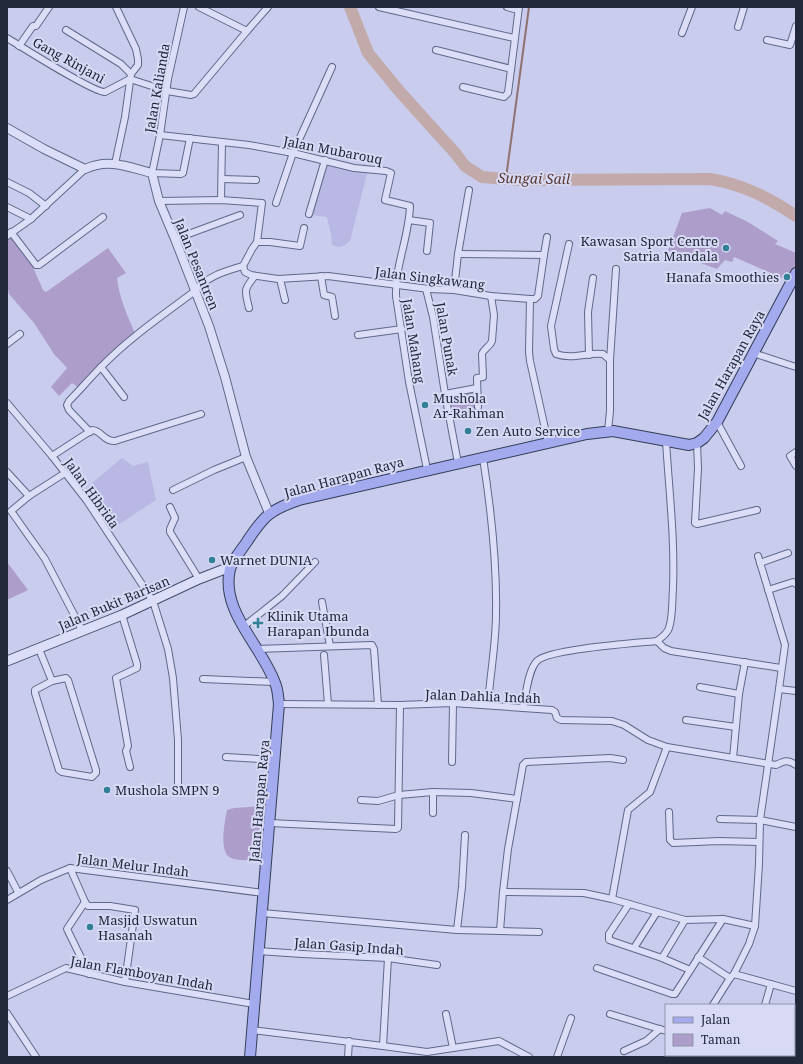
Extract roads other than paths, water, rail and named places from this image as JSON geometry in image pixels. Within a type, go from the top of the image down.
[{"type":"main road","name":"Jalan Harapan Raya","points":[[250,1057],[280,704],[275,682],[243,627],[231,602],[229,591],[230,567],[257,526],[269,513],[299,500],[587,434],[619,431],[685,444],[697,443],[708,434],[717,422],[796,273]]},
{"type":"main road","name":"Jalan Bukit Barisan","points":[[7,661],[122,615],[199,579],[230,567]]},
{"type":"street","points":[[19,46],[33,26],[36,26],[50,7]]},
{"type":"street","points":[[115,164],[125,118],[131,77],[138,64],[138,54],[116,7]]},
{"type":"street","name":"Jalan Kalianda","points":[[152,173],[184,7]]},
{"type":"street","points":[[198,7],[247,31]]},
{"type":"street","points":[[66,30],[121,64],[131,77],[167,91],[191,95],[194,94],[268,7]]},
{"type":"street","points":[[380,7],[514,38]]},
{"type":"street","points":[[463,87],[504,97],[508,93],[519,8],[507,7]]},
{"type":"street","points":[[682,33],[692,7]]},
{"type":"street","points":[[738,27],[744,7]]},
{"type":"street","points":[[767,40],[790,45],[796,26]]},
{"type":"street","name":"Gang Rinjani","points":[[7,38],[102,92],[106,92],[131,77]]},
{"type":"street","points":[[436,50],[511,69]]},
{"type":"street","points":[[276,203],[293,153],[332,67]]},
{"type":"street","points":[[7,128],[44,149],[85,169]]},
{"type":"street","name":"Jalan Mubarouq","points":[[160,135],[222,142],[293,153],[354,168],[386,171],[392,173],[385,200],[410,206],[410,220]]},
{"type":"street","points":[[103,217],[39,265],[36,265],[9,234],[31,220],[85,169],[100,163],[115,164],[152,173],[183,173],[190,138]]},
{"type":"street","points":[[221,200],[222,142]]},
{"type":"street","points":[[309,214],[325,160]]},
{"type":"street","name":"Jalan Pesantren","points":[[152,173],[159,201],[209,326],[225,377],[246,457],[269,513]]},
{"type":"street","points":[[222,179],[256,180]]},
{"type":"street","points":[[7,182],[29,193],[46,206]]},
{"type":"street","points":[[454,290],[458,254],[469,190]]},
{"type":"street","points":[[90,432],[69,410],[67,405],[69,401],[101,366],[137,334],[195,291],[201,283],[225,271],[243,266],[257,242],[262,203],[221,200],[159,201]]},
{"type":"street","points":[[7,207],[31,220]]},
{"type":"street","points":[[175,239],[240,215]]},
{"type":"street","points":[[396,286],[399,263],[410,220],[430,223],[427,251]]},
{"type":"street","points":[[257,242],[270,242],[299,247],[304,228]]},
{"type":"street","points":[[547,237],[538,296],[535,299],[530,299],[530,356],[548,442]]},
{"type":"street","points":[[569,244],[551,326],[554,349],[556,354],[561,356],[603,354],[610,360]]},
{"type":"street","points":[[458,254],[544,255]]},
{"type":"street","points":[[243,266],[248,274],[255,276],[246,286],[245,291],[249,308]]},
{"type":"street","points":[[608,431],[610,411],[610,360],[616,269]]},
{"type":"street","name":"Jalan Singkawang","points":[[255,276],[280,279],[321,276],[396,286],[454,290],[491,296],[530,299]]},
{"type":"street","points":[[321,276],[324,295],[332,297],[335,316]]},
{"type":"street","points":[[589,355],[588,312],[593,278]]},
{"type":"street","points":[[280,279],[285,300]]},
{"type":"street","name":"Jalan Mahang","points":[[396,286],[397,308],[402,329],[409,382],[427,470]]},
{"type":"street","name":"Jalan Punak","points":[[426,289],[433,317],[458,464]]},
{"type":"street","points":[[478,407],[477,378],[483,377],[482,354],[492,341],[494,315],[491,296]]},
{"type":"street","points":[[358,335],[402,329]]},
{"type":"street","points":[[7,344],[20,334]]},
{"type":"street","points":[[753,353],[796,367]]},
{"type":"street","points":[[101,366],[124,397]]},
{"type":"street","points":[[445,394],[477,388]]},
{"type":"street","name":"Jalan Hibrida","points":[[7,403],[52,456],[87,501],[153,600],[168,649],[172,672],[178,740],[178,787]]},
{"type":"street","points":[[52,456],[92,430],[96,430],[109,441],[115,442],[201,414]]},
{"type":"street","points":[[717,422],[741,466]]},
{"type":"street","points":[[523,708],[532,668],[538,659],[548,654],[657,641],[666,635],[672,613],[673,534],[666,441]]},
{"type":"street","points":[[697,443],[698,468],[696,524],[757,510]]},
{"type":"street","points":[[796,452],[790,456],[796,466]]},
{"type":"street","points":[[173,490],[214,470],[246,457]]},
{"type":"street","points":[[483,458],[489,497],[494,549],[496,612],[488,705]]},
{"type":"street","points":[[7,472],[29,496]]},
{"type":"street","points":[[65,473],[29,496],[11,511],[45,559],[82,630]]},
{"type":"street","points":[[170,507],[175,518],[170,532],[199,579]]},
{"type":"street","points":[[714,1004],[732,976],[749,944],[755,926],[760,820],[784,645],[759,559],[788,553]]},
{"type":"street","points":[[243,627],[282,596],[316,562]]},
{"type":"street","points":[[768,590],[793,582],[796,584]]},
{"type":"street","points":[[322,602],[330,646]]},
{"type":"street","points":[[122,615],[137,664],[137,668],[116,678],[128,746],[126,751],[130,766]]},
{"type":"street","points":[[657,641],[664,648],[671,650],[782,668]]},
{"type":"street","points":[[256,649],[372,645],[378,704]]},
{"type":"street","points":[[39,649],[52,681]]},
{"type":"street","points":[[324,655],[328,704]]},
{"type":"street","points":[[733,758],[739,694],[745,662]]},
{"type":"street","points":[[64,679],[68,680],[96,770],[96,773],[92,777],[62,772],[59,770],[35,693],[35,690],[52,681],[64,679]]},
{"type":"street","points":[[203,680],[275,682]]},
{"type":"street","points":[[700,687],[739,694]]},
{"type":"street","points":[[779,688],[796,691]]},
{"type":"street","points":[[452,762],[453,703]]},
{"type":"street","name":"Jalan Dahlia Indah","points":[[280,704],[453,703],[552,710],[555,712],[557,718],[561,720],[612,721],[619,723],[648,740],[667,747],[768,764],[777,765],[784,761],[792,762],[796,765]]},
{"type":"street","points":[[270,823],[396,829],[399,825],[400,704]]},
{"type":"street","points":[[686,720],[736,726]]},
{"type":"street","points":[[612,899],[628,810],[650,792],[667,747]]},
{"type":"street","points":[[226,757],[276,760]]},
{"type":"street","points":[[500,931],[508,849],[523,765],[526,762],[610,758],[623,760]]},
{"type":"street","points":[[433,792],[434,813]]},
{"type":"street","points":[[361,800],[378,801],[399,795],[433,792],[471,793],[517,799]]},
{"type":"street","points":[[669,812],[670,840],[673,843],[719,841],[759,842]]},
{"type":"street","points":[[720,819],[760,820],[796,827]]},
{"type":"street","points":[[457,930],[466,835]]},
{"type":"street","points":[[70,868],[88,906],[110,906],[135,910],[125,982]]},
{"type":"street","name":"Jalan Melur Indah","points":[[7,900],[18,892],[41,880],[70,868],[263,893]]},
{"type":"street","points":[[7,871],[18,892]]},
{"type":"street","points":[[503,892],[574,892],[612,899],[685,920],[723,919],[755,926]]},
{"type":"street","points":[[85,902],[67,929],[89,974]]},
{"type":"street","points":[[629,904],[609,934],[608,938],[610,941],[662,958],[690,970]]},
{"type":"street","points":[[634,948],[657,912]]},
{"type":"street","points":[[262,913],[457,930],[539,932]]},
{"type":"street","points":[[597,968],[674,994],[723,919]]},
{"type":"street","points":[[662,958],[685,920]]},
{"type":"street","name":"Jalan Gasip Indah","points":[[258,951],[388,958],[438,966]]},
{"type":"street","points":[[698,956],[732,976],[796,990]]},
{"type":"street","points":[[383,1046],[388,958]]},
{"type":"street","name":"Jalan Flamboyan Indah","points":[[7,996],[66,968],[125,982],[254,1004]]},
{"type":"street","points":[[765,1004],[771,984]]},
{"type":"street","points":[[7,1013],[36,1057]]},
{"type":"street","points":[[446,1014],[450,1048],[449,1057]]},
{"type":"street","points":[[610,1014],[663,1030]]},
{"type":"street","points":[[557,1057],[571,1018]]},
{"type":"street","points":[[252,1030],[427,1052],[499,1041],[529,1057]]},
{"type":"street","points":[[624,1051],[646,1041],[663,1030]]},
{"type":"street","points":[[348,1057],[349,1041]]},
{"type":"waterway","name":"Sungai Sail","points":[[350,7],[368,53],[465,166],[482,177],[521,180],[710,179],[744,188],[776,203],[796,216]]},
{"type":"waterway","points":[[506,178],[529,7]]},
{"type":"place","name":"Kawasan Sport Centre Satria Mandala","points":[[726,248]]},
{"type":"place","name":"Hanafa Smoothies","points":[[787,277]]},
{"type":"place","name":"Mushola Ar-Rahman","points":[[425,405]]},
{"type":"place","name":"Zen Auto Service","points":[[468,431]]},
{"type":"place","name":"Warnet DUNIA","points":[[212,560]]},
{"type":"place","name":"Klinik Utama Harapan Ibunda","points":[[258,623]]},
{"type":"place","name":"Mushola SMPN 9","points":[[107,790]]},
{"type":"place","name":"Masjid Uswatun Hasanah","points":[[90,927]]}]
